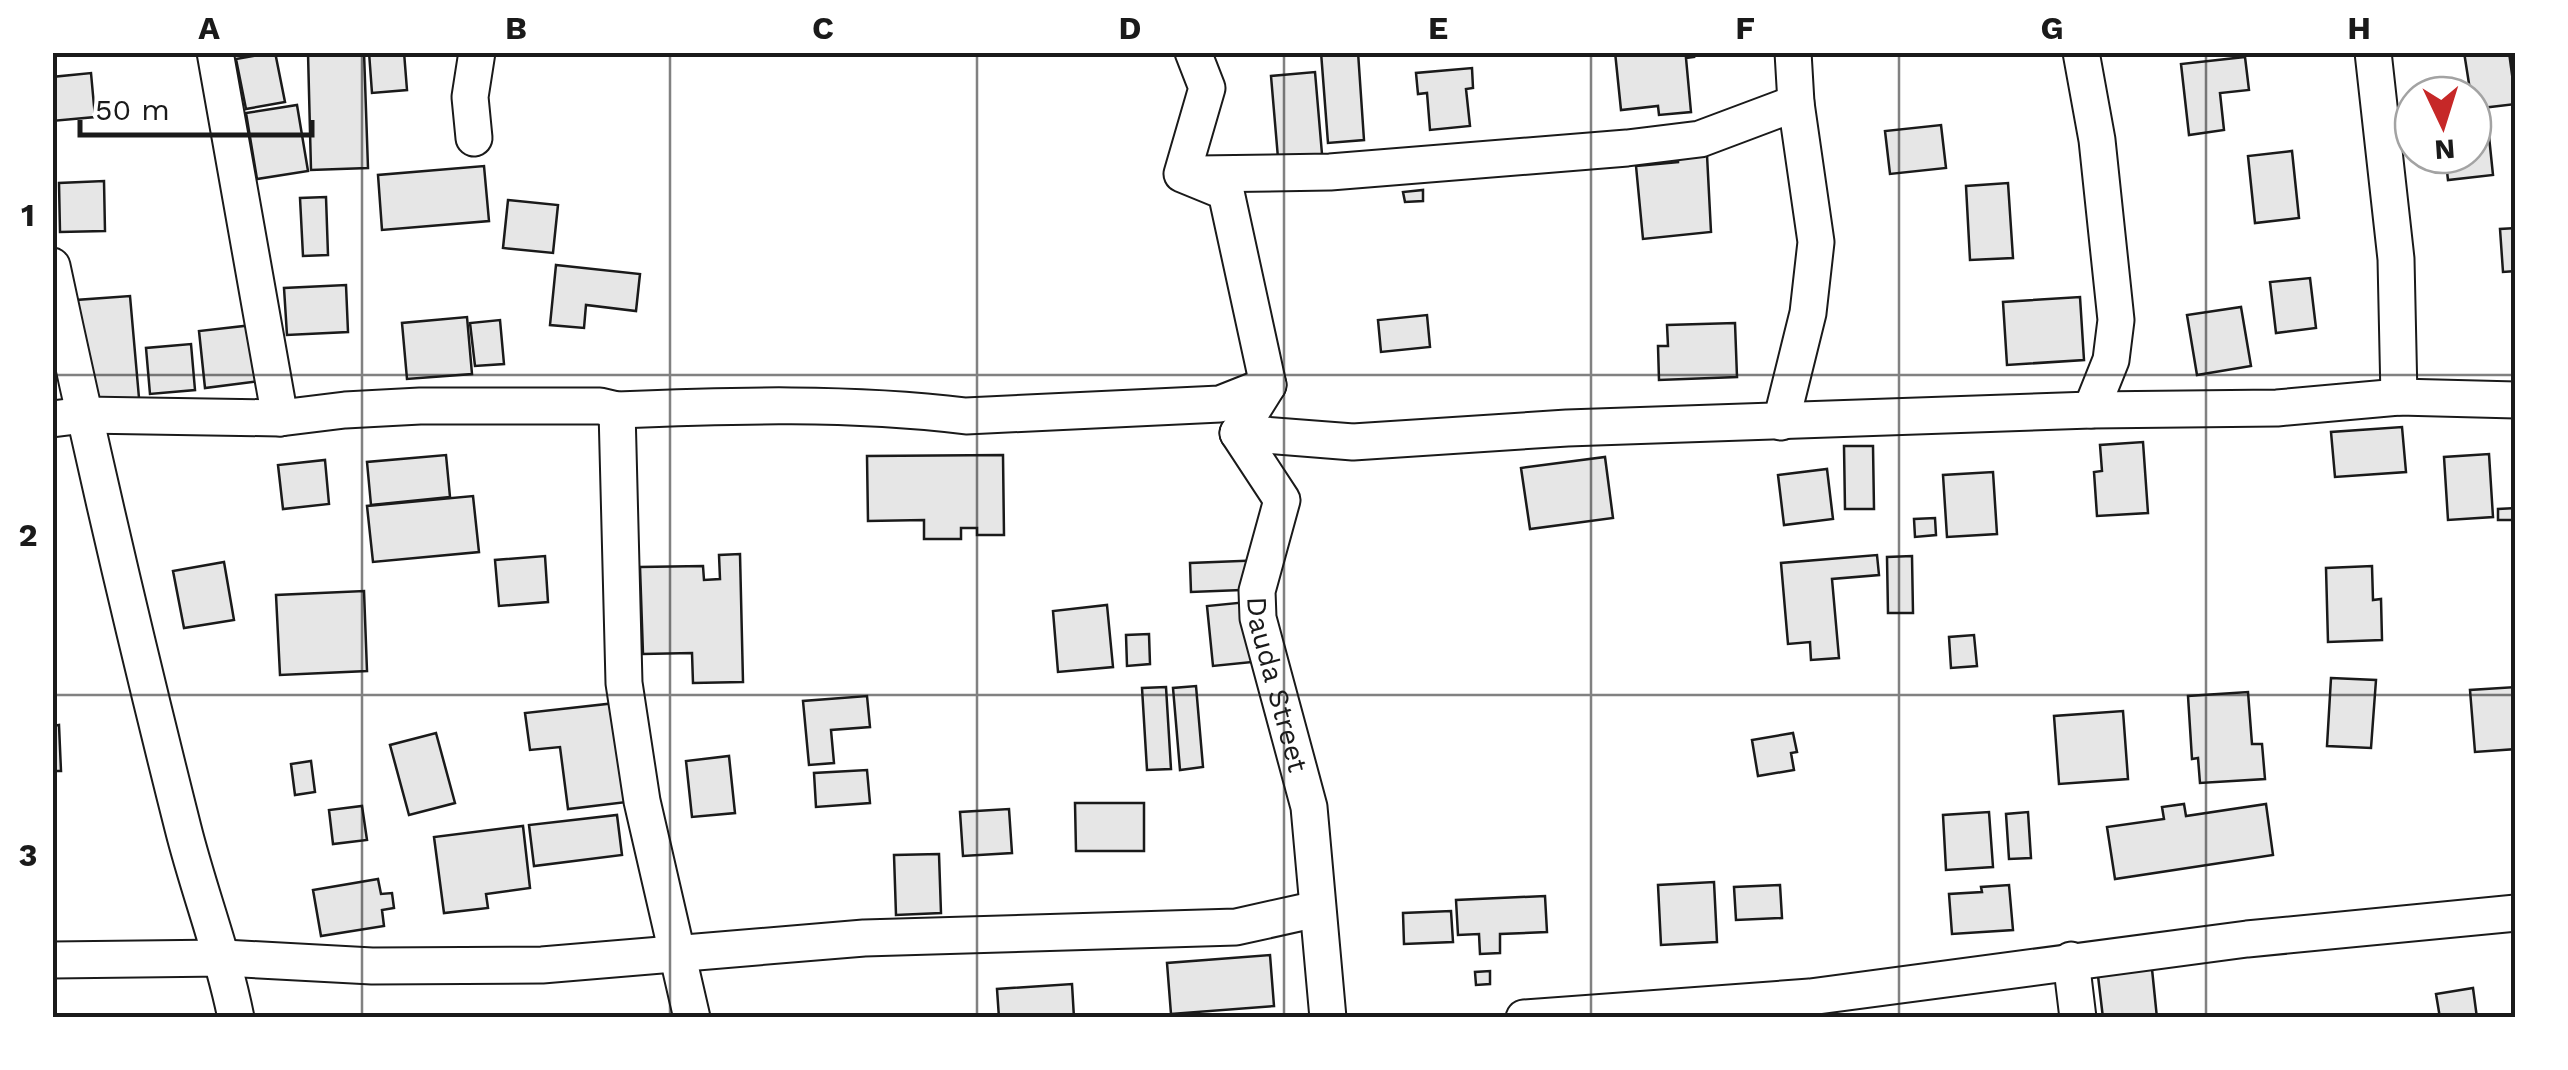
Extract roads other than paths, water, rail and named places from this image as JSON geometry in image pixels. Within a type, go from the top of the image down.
[{"type":"street","points":[[215,52],[280,418]]},
{"type":"street","points":[[474,138],[470,97],[477,52]]},
{"type":"street","points":[[1182,174],[1207,88],[1192,52]]},
{"type":"street","points":[[1781,422],[1808,313],[1816,242],[1796,103],[1793,52]]},
{"type":"street","points":[[2082,52],[2097,140],[2116,320],[2110,360],[2091,410]]},
{"type":"street","points":[[2373,52],[2396,260],[2399,398]]},
{"type":"street","points":[[1182,174],[1330,172],[1627,148],[1700,139],[1796,103]]},
{"type":"street","points":[[1182,174],[1226,192],[1268,385],[1238,433],[1352,442],[1567,428],[2091,410],[2277,408],[2399,398],[2516,400]]},
{"type":"street","points":[[52,266],[68,417],[184,831],[224,958],[236,1018]]},
{"type":"street","points":[[68,417],[280,418],[420,406],[600,406],[617,410],[723,406],[926,411],[966,416],[1220,404],[1268,385]]},
{"type":"street","points":[[617,410],[624,682],[642,801],[692,1018]]},
{"type":"street","name":"Dauda Street","points":[[1238,433],[1282,500],[1257,591],[1258,618],[1310,806],[1328,1018]]},
{"type":"street","points":[[52,960],[224,958],[372,966],[542,965],[864,938],[1236,927],[1316,909]]},
{"type":"street","points":[[1524,1018],[1810,1007],[2072,960],[2516,913]]},
{"type":"street","points":[[2072,960],[2078,1018]]}]
